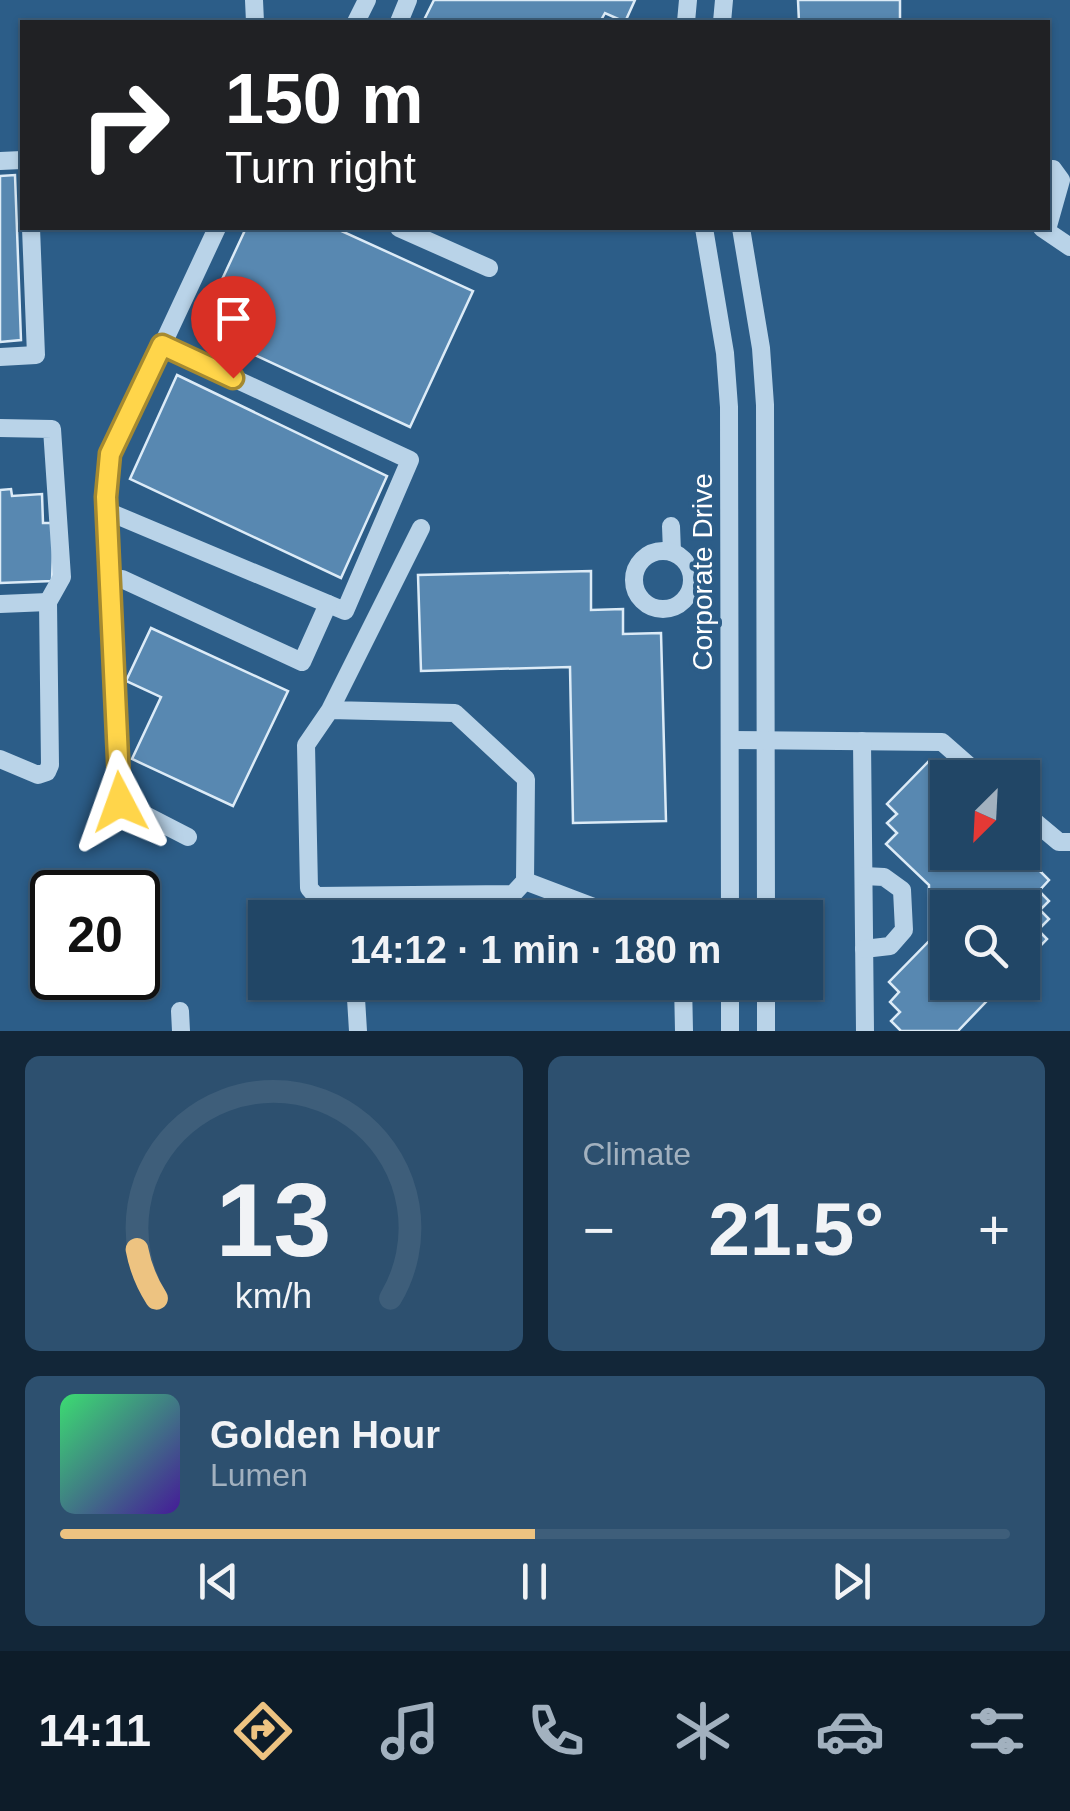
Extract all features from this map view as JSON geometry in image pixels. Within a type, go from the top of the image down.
[{"type":"street","points":[[1050,168],[1060,180],[1050,214]]},
{"type":"street","points":[[0,357],[36,356],[31,230]]},
{"type":"street","points":[[188,837],[120,802],[106,497],[110,454],[216,230]]},
{"type":"street","points":[[404,230],[489,268]]},
{"type":"street","name":"Corporate Drive","points":[[704,230],[729,407],[730,900]]},
{"type":"street","points":[[741,230],[765,406],[766,900]]},
{"type":"street","points":[[1049,230],[1070,246]]},
{"type":"street","points":[[109,512],[345,611],[410,460],[162,345]]},
{"type":"street","points":[[0,428],[52,429],[62,577],[48,602],[50,765],[47,772],[38,775],[0,759]]},
{"type":"street","points":[[671,526],[672,552]]},
{"type":"street","points":[[330,710],[454,713],[526,779],[525,881],[513,894],[316,896],[309,888],[306,744],[330,710],[421,528]]},
{"type":"street","points":[[110,580],[122,579],[302,662],[328,604]]},
{"type":"street","points":[[0,604],[48,602]]},
{"type":"street","points":[[730,740],[942,742],[962,760]]},
{"type":"street","points":[[862,742],[865,1031]]},
{"type":"street","points":[[1040,826],[1059,842],[1070,842]]},
{"type":"street","points":[[864,876],[884,877],[902,890],[904,930],[890,946],[864,949]]},
{"type":"street","points":[[525,881],[573,900]]},
{"type":"street","points":[[356,1000],[358,1031]]},
{"type":"street","points":[[683,1000],[684,1031]]},
{"type":"street","points":[[730,1000],[730,1031]]},
{"type":"street","points":[[766,1000],[766,1031]]},
{"type":"street","points":[[180,1011],[181,1031]]},
{"type":"building","points":[[434,0],[635,0],[626,20],[605,13],[601,20],[424,20]]},
{"type":"building","points":[[798,0],[900,0],[900,20],[799,20]]},
{"type":"building","points":[[15,175],[21,340],[0,342],[0,176]]},
{"type":"building","points":[[245,230],[339,230],[473,291],[410,427],[199,329]]},
{"type":"building","points":[[177,375],[387,476],[341,578],[130,479]]},
{"type":"building","points":[[11,489],[12,496],[42,494],[43,523],[54,523],[52,581],[0,583],[0,490]]},
{"type":"building","points":[[591,571],[591,610],[623,609],[623,634],[661,633],[666,821],[573,823],[570,667],[421,671],[418,575]]},
{"type":"building","points":[[151,628],[288,691],[233,806],[132,759],[161,697],[126,681]]},
{"type":"building","points":[[928,762],[930,870],[1039,870],[1049,880],[1040,890],[930,890],[930,1000],[988,1000],[958,1031],[901,1031],[891,1021],[900,1012],[890,1002],[899,992],[889,982],[929,941],[929,885],[886,844],[897,833],[887,823],[897,814],[887,804]]},
{"type":"building","points":[[1040,892],[1049,901],[1040,910]]},
{"type":"building","points":[[1040,910],[1049,919],[1040,928]]},
{"type":"route","points":[[120,802],[106,497],[110,454],[162,345],[233,378]]}]
